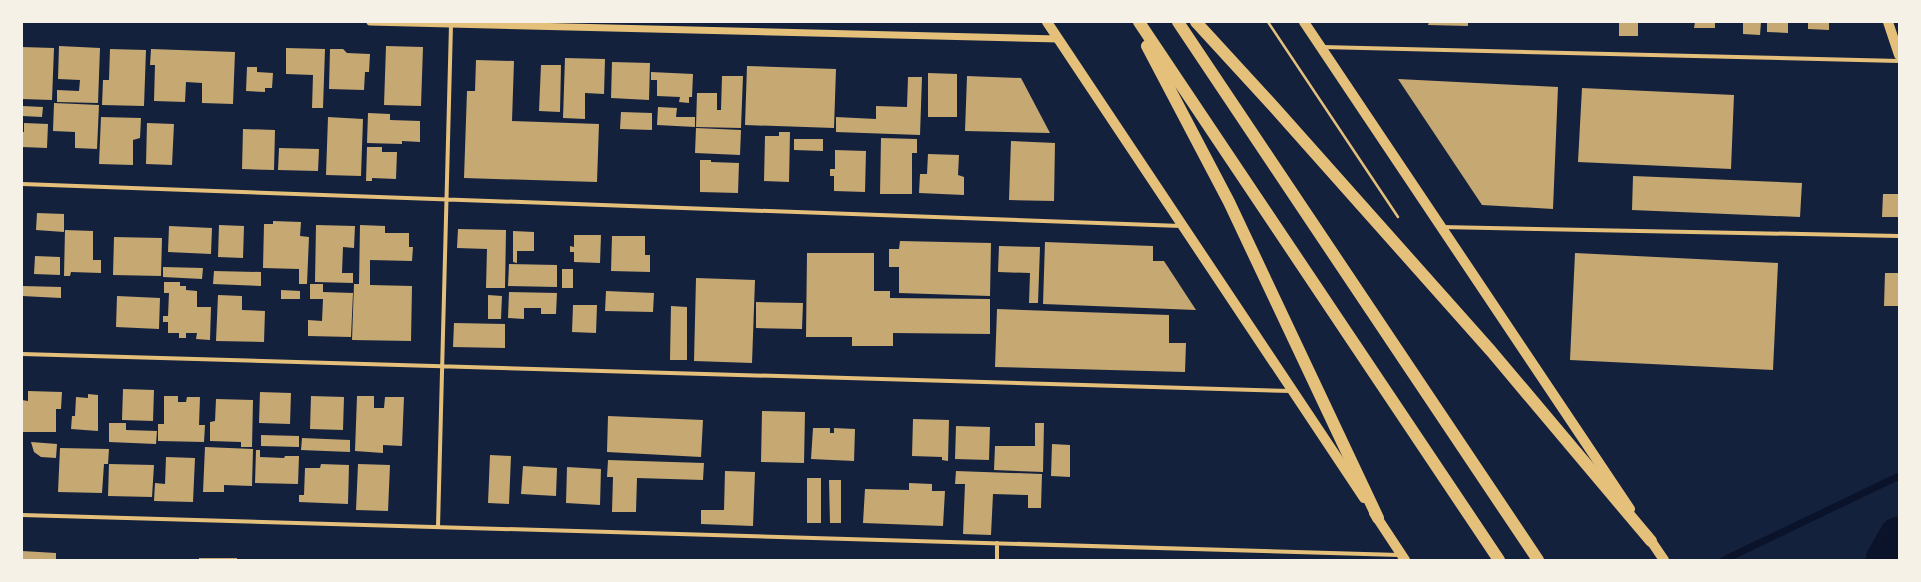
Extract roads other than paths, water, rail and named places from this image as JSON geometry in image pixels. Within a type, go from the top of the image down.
[{"type":"highway","points":[[1134,22],[1229,202],[1378,518]]},
{"type":"highway","points":[[1139,22],[1499,560]]},
{"type":"highway","points":[[1178,22],[1538,560]]},
{"type":"highway","points":[[1196,22],[1274,107],[1491,351],[1651,541]]},
{"type":"main road","points":[[1047,22],[1404,557]]},
{"type":"main road","points":[[1304,22],[1664,560]]},
{"type":"main road","points":[[1888,22],[1899,55]]},
{"type":"street","points":[[370,22],[1059,39]]},
{"type":"street","points":[[438,527],[451,25]]},
{"type":"street","points":[[1321,47],[1899,61]]},
{"type":"street","points":[[22,184],[1183,226]]},
{"type":"street","points":[[1441,227],[1899,236]]},
{"type":"street","points":[[22,354],[1293,391]]},
{"type":"street","points":[[22,515],[997,543],[1404,557]]},
{"type":"street","points":[[997,543],[997,560]]},
{"type":"waterway","points":[[1724,560],[1899,476]]},
{"type":"waterway","points":[[1886,560],[1899,537]]}]
